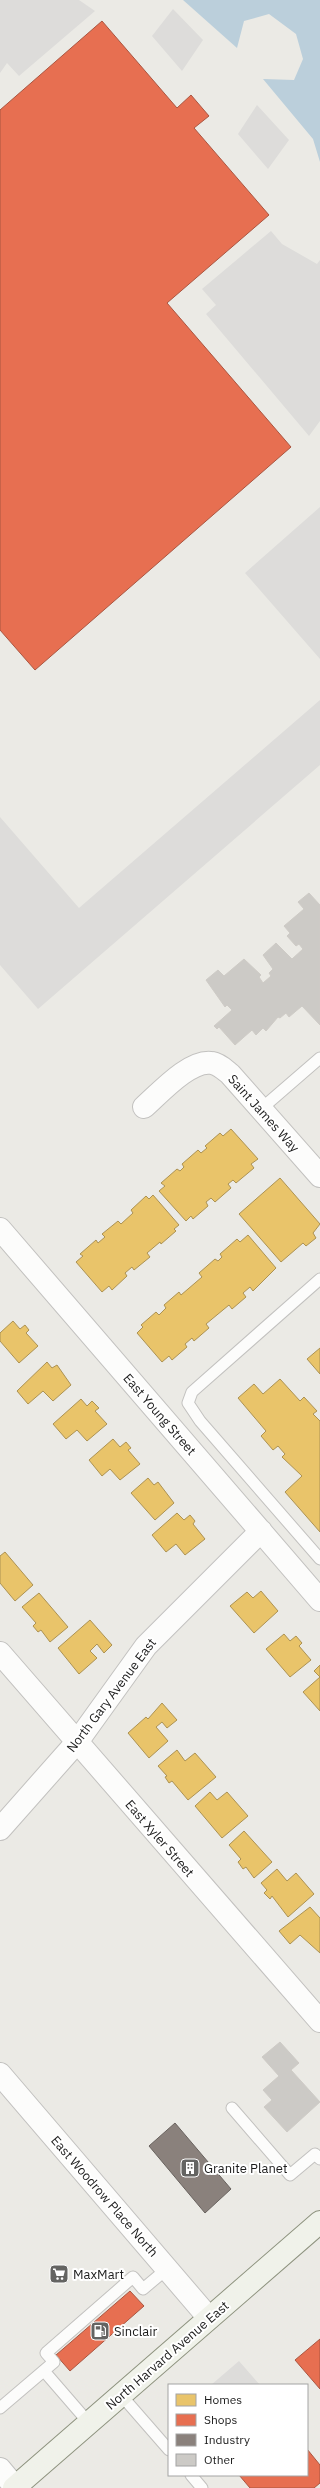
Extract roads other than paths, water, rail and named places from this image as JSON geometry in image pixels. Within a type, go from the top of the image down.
[{"type":"main road","name":"North Harvard Avenue East","points":[[14,2487],[319,2224]]},
{"type":"street","name":"Saint James Way","points":[[144,1107],[186,1070],[198,1064],[211,1063],[230,1074],[320,1176]]},
{"type":"street","name":"East Young Street","points":[[0,1229],[320,1600]]},
{"type":"street","name":"North Gary Avenue East","points":[[0,1829],[77,1742],[146,1646],[261,1531]]},
{"type":"street","name":"East Xyler Street","points":[[0,1654],[320,2021]]},
{"type":"street","name":"East Woodrow Place North","points":[[0,2074],[168,2268],[209,2318]]},
{"type":"street","points":[[0,2469],[14,2487]]},
{"type":"lane","points":[[261,1109],[320,1058]]},
{"type":"lane","points":[[320,1279],[192,1392],[188,1403],[200,1421],[320,1559]]},
{"type":"lane","points":[[232,2108],[290,2175],[318,2154]]},
{"type":"lane","points":[[0,2408],[54,2362],[46,2353],[133,2277],[143,2289],[168,2268]]},
{"type":"lane","points":[[44,2371],[89,2423]]},
{"type":"lane","points":[[121,2395],[168,2449]]},
{"type":"lane","points":[[192,2476],[202,2488]]},
{"type":"water","points":[[183,0],[320,0],[320,162],[313,139],[263,79],[294,80],[303,59],[296,34],[269,14],[244,21],[237,48]]},
{"type":"place","name":"Granite Planet","points":[[190,2168]]},
{"type":"place","name":"MaxMart","points":[[59,2274]]},
{"type":"place","name":"Sinclair","points":[[100,2331]]}]
